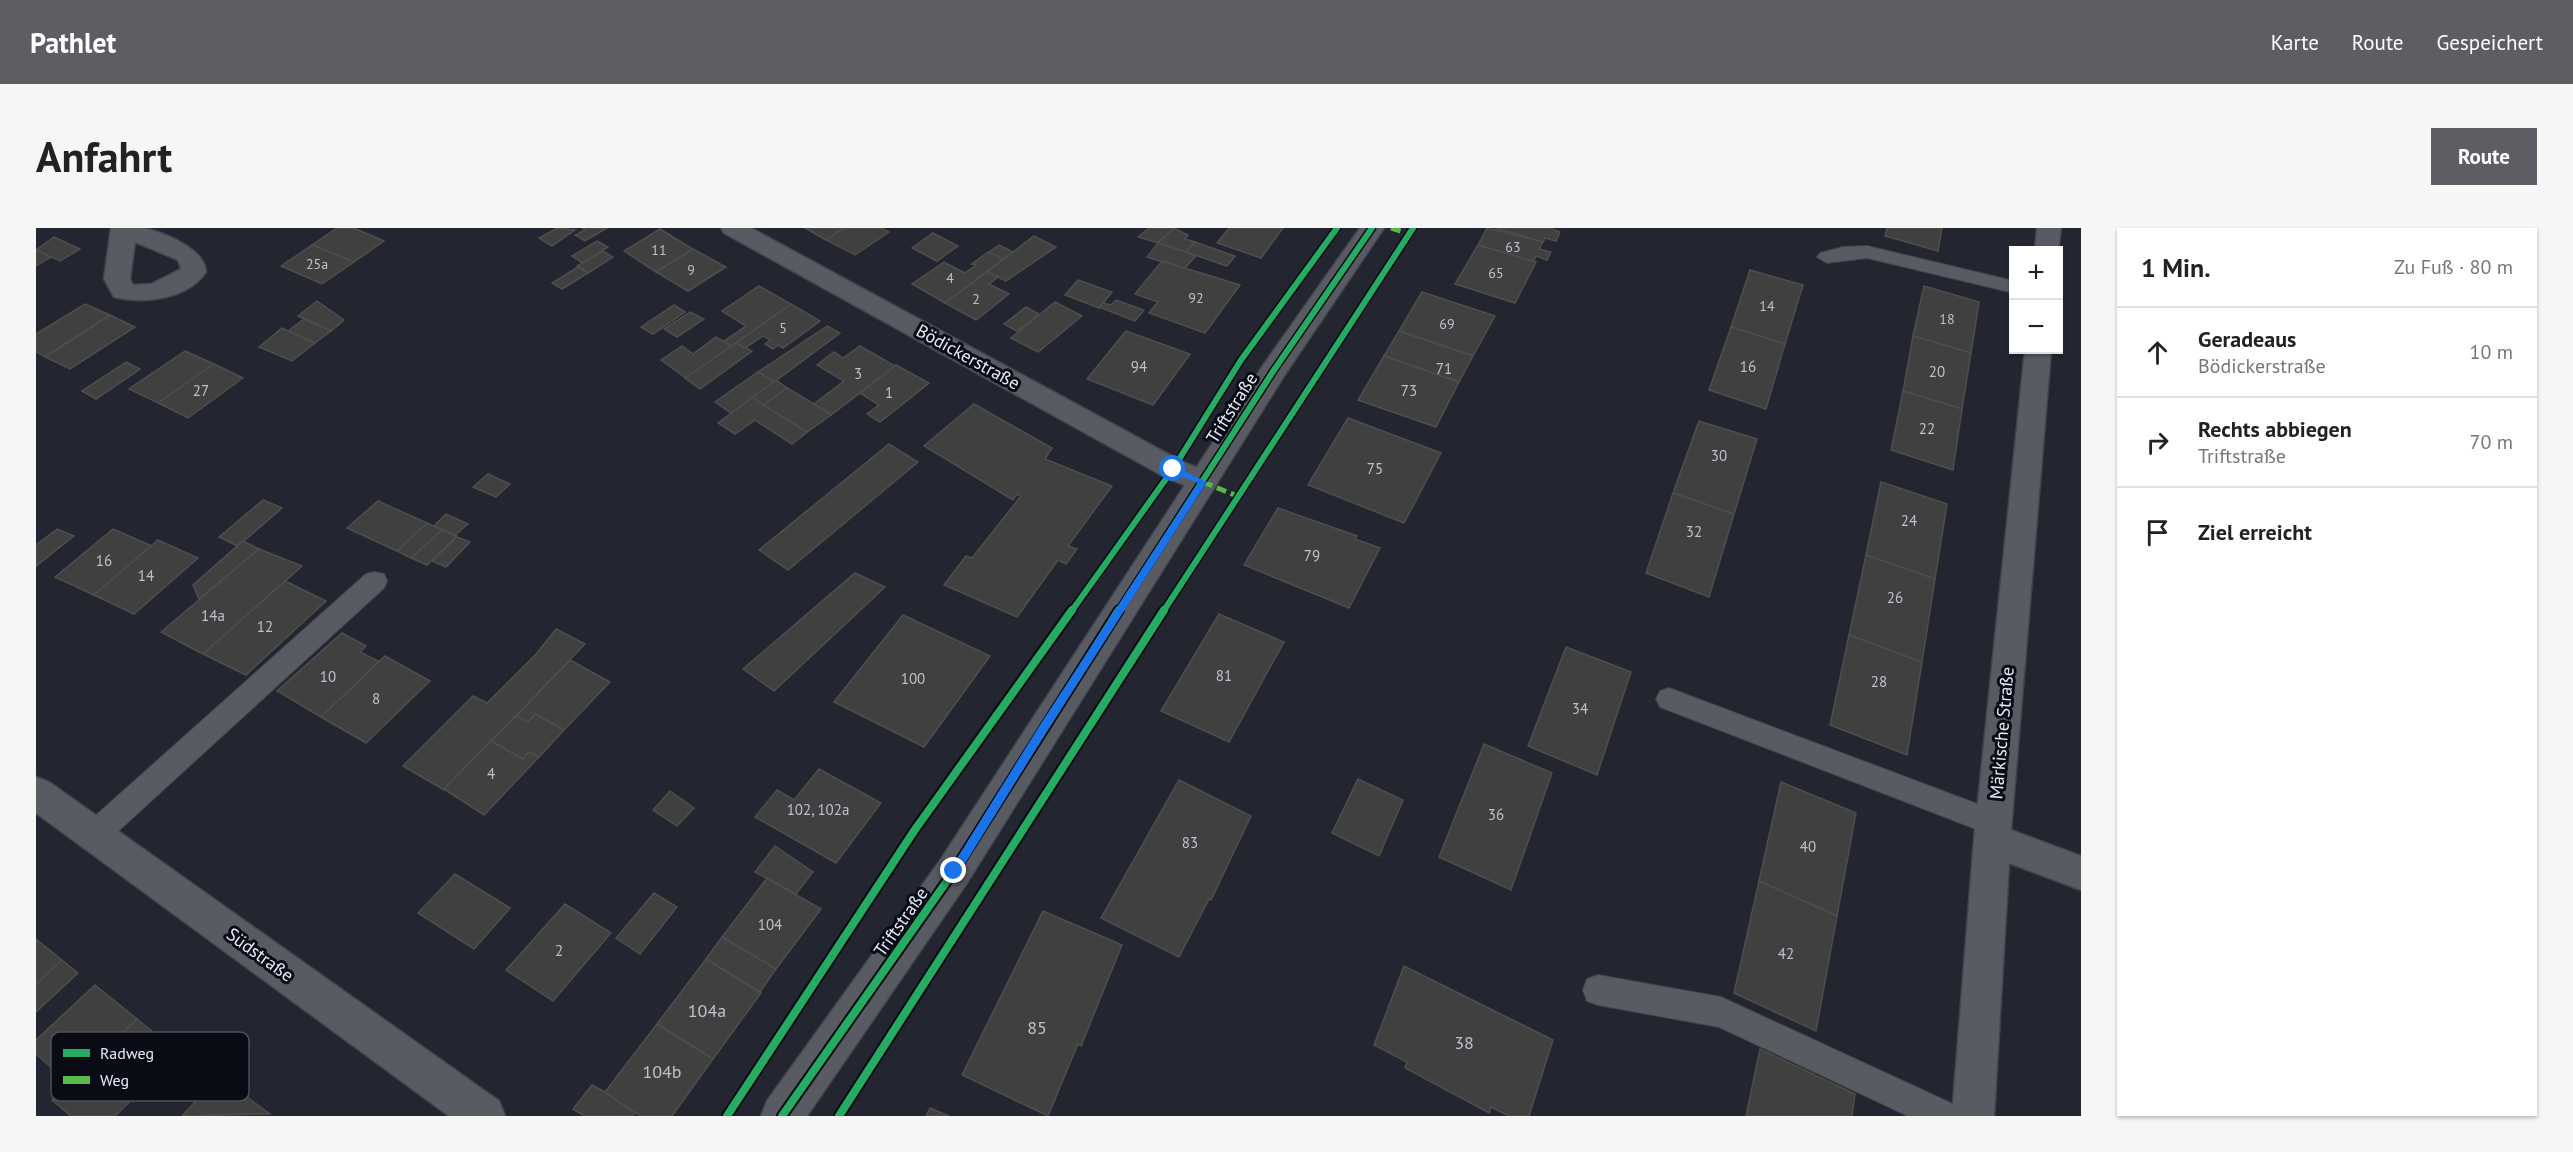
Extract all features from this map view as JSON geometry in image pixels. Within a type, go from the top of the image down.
[{"type":"street","name":"Bödickerstraße","points":[[734,228],[1173,469],[1203,482]]},
{"type":"street","name":"Triftstraße","points":[[782,1116],[954,871],[1043,728],[1274,370],[1372,228]]},
{"type":"street","points":[[2047,246],[2049,228]]},
{"type":"street","name":"Märkische Straße","points":[[1973,1116],[1993,832],[2038,354]]},
{"type":"street","name":"Südstraße","points":[[36,793],[484,1116]]},
{"type":"street","points":[[1993,832],[2081,873]]},
{"type":"lane","points":[[1827,257],[1843,252],[1867,252],[2009,286]]},
{"type":"lane","points":[[94,836],[375,581]]},
{"type":"lane","points":[[1669,699],[1993,832]]},
{"type":"lane","points":[[1598,990],[1721,1012],[1944,1116]]},
{"type":"building","points":[[337,228],[354,228],[384,241],[354,262],[312,245]]},
{"type":"building","points":[[557,228],[575,230],[552,246],[539,238]]},
{"type":"building","points":[[582,228],[607,228],[585,241],[575,235],[585,230]]},
{"type":"building","points":[[805,228],[844,228],[826,240]]},
{"type":"building","points":[[844,228],[881,228],[889,232],[855,255],[826,240]]},
{"type":"building","points":[[1149,228],[1174,228],[1158,243],[1138,237]]},
{"type":"building","points":[[1174,228],[1188,235],[1185,239],[1195,242],[1186,252],[1158,243]]},
{"type":"building","points":[[1229,228],[1283,228],[1261,258],[1217,243]]},
{"type":"building","points":[[1487,228],[1543,242],[1539,249],[1551,252],[1547,260],[1536,256],[1533,262],[1478,245]]},
{"type":"building","points":[[1495,228],[1550,228],[1560,232],[1556,241],[1545,238],[1543,242]]},
{"type":"building","points":[[1887,228],[1942,228],[1938,251],[1885,236]]},
{"type":"building","points":[[660,229],[693,249],[656,272],[624,251]]},
{"type":"building","points":[[933,233],[958,246],[937,261],[912,248]]},
{"type":"building","points":[[1034,236],[1056,247],[1006,281],[987,272]]},
{"type":"building","points":[[54,237],[80,249],[60,261],[36,250]]},
{"type":"building","points":[[597,241],[608,247],[583,263],[572,256]]},
{"type":"building","points":[[1195,242],[1235,256],[1227,266],[1186,252]]},
{"type":"building","points":[[1158,243],[1196,256],[1184,269],[1147,257]]},
{"type":"building","points":[[312,245],[354,262],[322,284],[281,266]]},
{"type":"building","points":[[999,245],[1013,252],[1003,259],[989,252]]},
{"type":"building","points":[[1478,245],[1536,262],[1515,303],[1455,284]]},
{"type":"building","points":[[693,249],[726,267],[688,291],[656,272]]},
{"type":"building","points":[[36,250],[51,257],[36,266]]},
{"type":"building","points":[[603,251],[613,257],[588,273],[577,266]]},
{"type":"building","points":[[988,252],[1003,259],[945,303],[912,284],[944,262],[965,273],[976,265],[972,264]]},
{"type":"building","points":[[1162,261],[1240,285],[1205,333],[1149,313],[1158,302],[1135,294]]},
{"type":"building","points":[[578,267],[588,273],[562,289],[552,283]]},
{"type":"building","points":[[1750,270],[1803,285],[1785,344],[1731,327]]},
{"type":"building","points":[[987,272],[998,277],[989,284],[1009,294],[979,318],[976,320],[945,303]]},
{"type":"building","points":[[1078,280],[1112,292],[1099,308],[1065,295]]},
{"type":"building","points":[[759,286],[791,304],[731,346],[724,341],[746,326],[722,311]]},
{"type":"building","points":[[1924,286],[1979,302],[1971,353],[1913,336]]},
{"type":"building","points":[[1422,292],[1495,316],[1473,356],[1399,331]]},
{"type":"building","points":[[1116,300],[1144,310],[1135,321],[1099,307],[1103,303],[1111,305]]},
{"type":"building","points":[[317,301],[344,320],[331,331],[298,316]]},
{"type":"building","points":[[1055,302],[1082,316],[1038,352],[1011,338]]},
{"type":"building","points":[[85,304],[110,315],[45,357],[36,352],[36,334]]},
{"type":"building","points":[[791,304],[820,321],[783,348],[778,345],[773,349],[765,344],[771,340],[763,336],[745,348],[736,343]]},
{"type":"building","points":[[674,305],[685,312],[653,334],[641,327]]},
{"type":"building","points":[[1026,307],[1039,314],[1017,331],[1004,324]]},
{"type":"building","points":[[690,312],[704,319],[677,337],[664,329]]},
{"type":"building","points":[[110,315],[135,327],[70,369],[45,357]]},
{"type":"building","points":[[304,319],[331,331],[315,343],[288,331]]},
{"type":"building","points":[[827,326],[840,333],[774,382],[758,372]]},
{"type":"building","points":[[1731,327],[1785,344],[1766,409],[1709,390]]},
{"type":"building","points":[[282,328],[315,343],[292,361],[259,347]]},
{"type":"building","points":[[1126,331],[1190,354],[1153,405],[1087,379]]},
{"type":"building","points":[[1399,331],[1473,356],[1459,382],[1384,356]]},
{"type":"building","points":[[1913,336],[1971,353],[1962,409],[1903,391]]},
{"type":"building","points":[[716,337],[731,346],[686,378],[661,360],[682,346],[693,354]]},
{"type":"building","points":[[736,343],[752,351],[700,389],[685,378]]},
{"type":"building","points":[[860,346],[895,366],[831,415],[814,404],[844,381],[817,365],[834,352],[843,358]]},
{"type":"building","points":[[185,351],[214,364],[158,403],[129,389]]},
{"type":"building","points":[[1384,356],[1459,382],[1436,427],[1358,400]]},
{"type":"building","points":[[126,362],[140,369],[96,399],[82,391]]},
{"type":"building","points":[[214,364],[243,378],[188,418],[158,403]]},
{"type":"building","points":[[896,365],[929,383],[880,422],[867,414],[879,405],[860,393]]},
{"type":"building","points":[[758,372],[774,382],[731,413],[715,402]]},
{"type":"building","points":[[776,380],[787,388],[763,405],[753,397]]},
{"type":"building","points":[[787,388],[831,415],[807,432],[763,405]]},
{"type":"building","points":[[1903,391],[1962,409],[1953,470],[1891,450]]},
{"type":"building","points":[[753,397],[807,432],[792,444],[755,420],[735,434],[718,423]]},
{"type":"building","points":[[974,404],[1052,448],[1045,459],[1112,486],[1068,546],[1077,549],[1066,564],[1058,560],[1017,617],[944,585],[966,556],[972,558],[1021,496],[1017,494],[1013,500],[924,446]]},
{"type":"building","points":[[1348,418],[1441,453],[1404,523],[1308,485]]},
{"type":"building","points":[[1699,421],[1757,439],[1734,514],[1673,493]]},
{"type":"building","points":[[889,444],[918,462],[788,570],[759,550]]},
{"type":"building","points":[[488,474],[510,484],[496,497],[473,487]]},
{"type":"building","points":[[1881,482],[1947,504],[1935,579],[1866,555]]},
{"type":"building","points":[[1673,493],[1734,514],[1709,597],[1646,573]]},
{"type":"building","points":[[263,500],[282,508],[238,546],[219,537]]},
{"type":"building","points":[[378,501],[427,523],[397,551],[347,528]]},
{"type":"building","points":[[1278,508],[1357,536],[1355,539],[1380,548],[1349,608],[1244,565]]},
{"type":"building","points":[[446,514],[468,524],[455,535],[434,526]]},
{"type":"building","points":[[427,523],[442,530],[411,558],[397,551]]},
{"type":"building","points":[[57,529],[74,536],[36,566],[36,545]]},
{"type":"building","points":[[113,529],[152,546],[94,595],[55,577]]},
{"type":"building","points":[[442,530],[457,536],[427,565],[411,558]]},
{"type":"building","points":[[457,537],[470,542],[446,567],[432,561]]},
{"type":"building","points":[[158,540],[198,558],[134,614],[94,595]]},
{"type":"building","points":[[243,541],[259,549],[199,599],[193,585]]},
{"type":"building","points":[[259,549],[302,566],[203,654],[161,632]]},
{"type":"building","points":[[1866,555],[1935,579],[1922,662],[1849,635]]},
{"type":"building","points":[[855,573],[885,587],[774,691],[743,669]]},
{"type":"building","points":[[285,581],[326,601],[246,675],[203,654]]},
{"type":"building","points":[[1219,614],[1284,642],[1229,742],[1161,711]]},
{"type":"building","points":[[903,615],[990,656],[924,747],[834,702]]},
{"type":"building","points":[[556,629],[585,644],[444,790],[403,766],[473,696],[487,703],[537,653]]},
{"type":"building","points":[[342,633],[366,646],[360,652],[380,662],[321,717],[277,691]]},
{"type":"building","points":[[1849,635],[1922,662],[1907,755],[1830,725]]},
{"type":"building","points":[[1566,647],[1631,672],[1597,775],[1528,746]]},
{"type":"building","points":[[385,656],[430,681],[366,743],[321,717]]},
{"type":"building","points":[[570,660],[610,682],[564,730],[535,714],[528,722],[516,716]]},
{"type":"building","points":[[535,714],[564,730],[539,757],[529,752],[523,759],[491,741],[516,716],[528,722]]},
{"type":"building","points":[[491,741],[523,759],[529,752],[539,757],[484,815],[444,789]]},
{"type":"building","points":[[1484,744],[1552,773],[1511,890],[1439,857]]},
{"type":"building","points":[[819,769],[881,803],[836,863],[755,817],[777,790],[794,800]]},
{"type":"building","points":[[1358,779],[1403,800],[1379,856],[1332,833]]},
{"type":"building","points":[[1179,780],[1251,816],[1211,900],[1209,899],[1179,957],[1101,918]]},
{"type":"building","points":[[1781,782],[1856,813],[1837,916],[1759,881]]},
{"type":"building","points":[[670,791],[694,808],[677,826],[653,810]]},
{"type":"building","points":[[775,846],[813,872],[796,894],[755,872]]},
{"type":"building","points":[[455,874],[510,908],[474,949],[418,913]]},
{"type":"building","points":[[767,878],[821,909],[776,969],[722,937]]},
{"type":"building","points":[[1759,881],[1837,916],[1816,1031],[1734,993]]},
{"type":"building","points":[[654,893],[677,907],[640,954],[616,938]]},
{"type":"building","points":[[565,904],[611,933],[553,1001],[506,970]]},
{"type":"building","points":[[1043,911],[1122,945],[1081,1046],[1078,1044],[1048,1116],[962,1075]]},
{"type":"building","points":[[722,937],[776,969],[760,992],[706,959]]},
{"type":"building","points":[[36,939],[62,960],[36,984]]},
{"type":"building","points":[[706,959],[761,993],[713,1059],[657,1024]]},
{"type":"building","points":[[62,960],[78,973],[36,1012],[36,984]]},
{"type":"building","points":[[1404,966],[1553,1040],[1529,1116],[1509,1116],[1491,1107],[1489,1113],[1405,1068],[1407,1062],[1374,1045]]},
{"type":"building","points":[[95,985],[137,1019],[123,1032],[51,1032],[51,1067],[36,1054],[36,1040]]},
{"type":"building","points":[[137,1019],[153,1032],[123,1032]]},
{"type":"building","points":[[657,1024],[713,1059],[672,1116],[640,1116],[605,1092]]},
{"type":"building","points":[[1760,1049],[1855,1094],[1852,1116],[1746,1116]]},
{"type":"building","points":[[592,1085],[635,1113],[633,1116],[584,1116],[573,1109]]},
{"type":"building","points":[[249,1098],[270,1114],[182,1116],[196,1101],[249,1101]]},
{"type":"building","points":[[53,1101],[130,1101],[115,1116],[71,1116]]},
{"type":"building","points":[[930,1108],[949,1116],[926,1116]]},
{"type":"marked path","points":[[1391,228],[1409,234]]},
{"type":"marked path","points":[[1203,482],[1237,496]]},
{"type":"cycle path","points":[[727,1116],[914,831],[1173,469],[1241,360],[1337,228]]},
{"type":"cycle path","points":[[782,1116],[954,871],[1043,728],[1274,370],[1372,228]]},
{"type":"cycle path","points":[[839,1116],[1237,496],[1413,228]]},
{"type":"route","points":[[954,871],[1043,728],[1203,482],[1173,469]]}]
